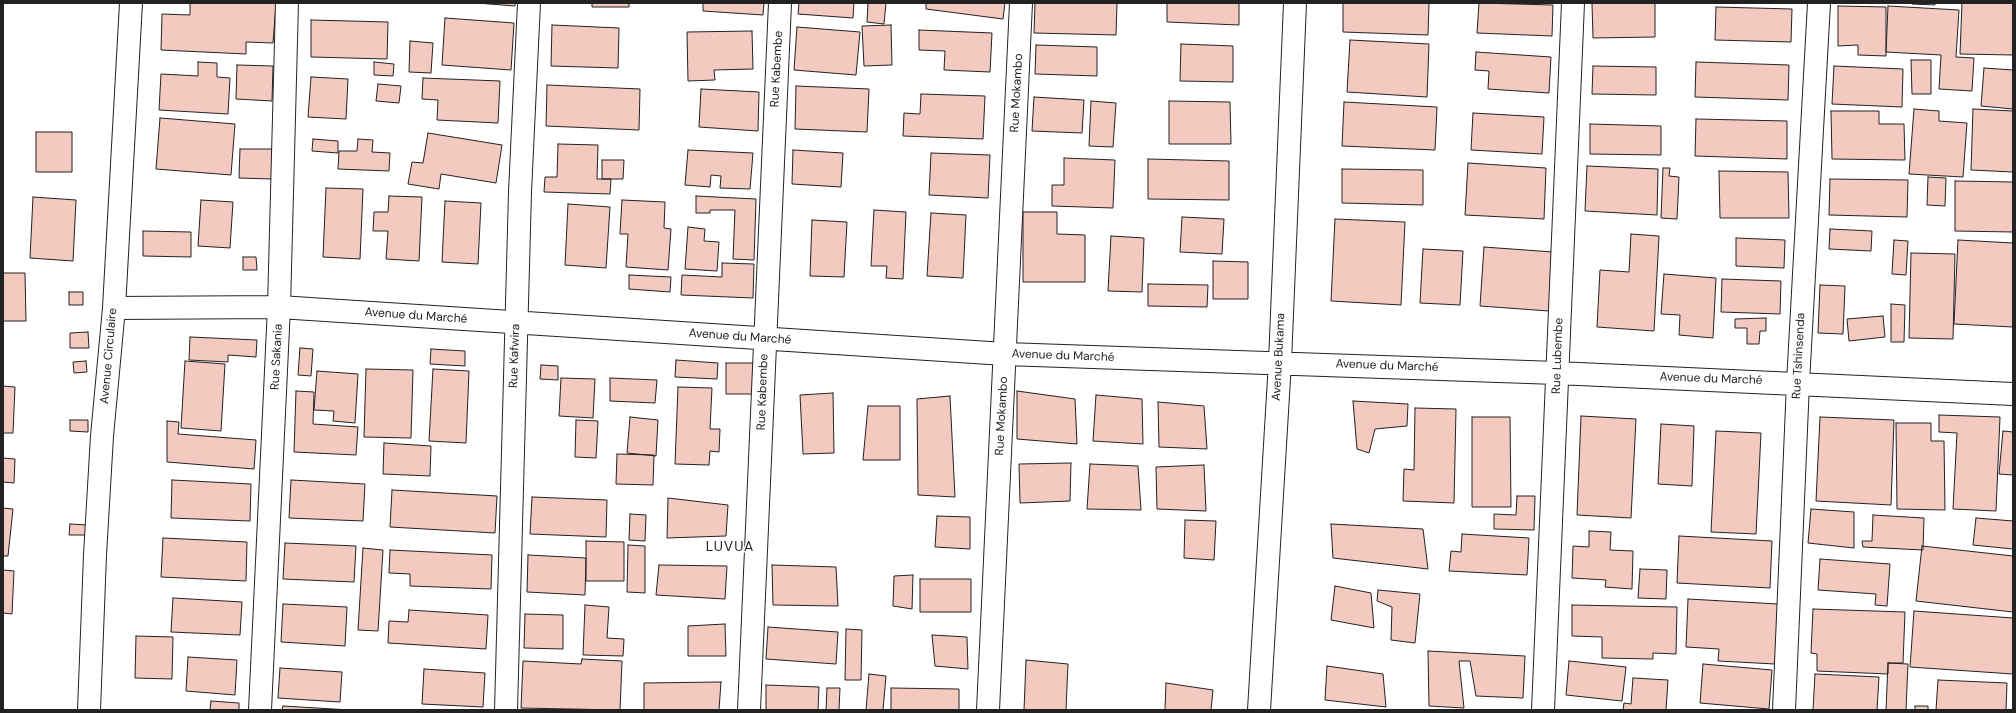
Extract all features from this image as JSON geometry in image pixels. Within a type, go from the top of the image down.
[{"type":"street","name":"Avenue Circulaire","points":[[90,710],[95,555],[102,436],[114,308],[131,3]]},
{"type":"street","name":"Rue Sakania","points":[[260,710],[279,307],[287,3]]},
{"type":"street","name":"Rue Kafwira","points":[[506,710],[520,192],[529,3]]},
{"type":"street","name":"Rue Kabembe","points":[[749,710],[780,3]]},
{"type":"street","name":"Rue Mokambo","points":[[988,710],[1021,3]]},
{"type":"street","name":"Avenue Bukama","points":[[1259,710],[1280,362],[1295,3]]},
{"type":"street","name":"Rue Lubembe","points":[[1543,710],[1573,3]]},
{"type":"street","name":"Rue Tshinsenda","points":[[1784,710],[1798,383],[1819,3]]},
{"type":"street","name":"Avenue du Marché","points":[[114,308],[279,307],[1005,354],[1280,362],[1798,383],[2013,394]]},
{"type":"building","points":[[190,3],[276,3],[273,43],[246,42],[246,54],[161,50],[162,14],[190,15]]},
{"type":"building","points":[[477,3],[515,3],[515,6]]},
{"type":"building","points":[[592,3],[629,3],[629,7],[592,7]]},
{"type":"building","points":[[703,3],[764,3],[763,15],[703,11]]},
{"type":"building","points":[[799,3],[854,3],[853,18],[798,14]]},
{"type":"building","points":[[868,3],[886,3],[884,24],[867,22]]},
{"type":"building","points":[[926,3],[1005,3],[1003,19],[926,9]]},
{"type":"building","points":[[1035,3],[1117,3],[1116,35],[1034,33]]},
{"type":"building","points":[[1167,3],[1239,3],[1239,25],[1167,22]]},
{"type":"building","points":[[1343,3],[1429,3],[1428,35],[1343,32]]},
{"type":"building","points":[[1479,3],[1553,5],[1552,36],[1477,33]]},
{"type":"building","points":[[1592,3],[1655,3],[1655,37],[1593,38]]},
{"type":"building","points":[[1935,3],[1935,5],[1912,4]]},
{"type":"building","points":[[1962,3],[2013,3],[2013,55],[1960,54]]},
{"type":"building","points":[[1838,6],[1886,7],[1886,56],[1858,55],[1858,45],[1838,46]]},
{"type":"building","points":[[1888,6],[1959,10],[1956,57],[1974,58],[1972,91],[1939,89],[1941,55],[1886,52]]},
{"type":"building","points":[[1716,7],[1792,9],[1791,42],[1715,40]]},
{"type":"building","points":[[445,18],[514,23],[511,70],[442,65]]},
{"type":"building","points":[[311,20],[388,22],[387,59],[311,57]]},
{"type":"building","points":[[552,25],[619,28],[618,68],[551,66]]},
{"type":"building","points":[[891,25],[892,65],[864,66],[862,26]]},
{"type":"building","points":[[797,27],[860,32],[856,75],[794,70]]},
{"type":"building","points":[[919,30],[992,33],[990,72],[944,70],[945,51],[919,50]]},
{"type":"building","points":[[752,31],[753,69],[714,70],[715,80],[688,81],[687,32]]},
{"type":"building","points":[[1350,40],[1429,44],[1427,97],[1347,92]]},
{"type":"building","points":[[410,41],[433,43],[431,73],[409,72]]},
{"type":"building","points":[[1181,44],[1233,46],[1233,82],[1180,81]]},
{"type":"building","points":[[1036,45],[1097,47],[1097,76],[1035,74]]},
{"type":"building","points":[[1476,52],[1551,57],[1549,93],[1488,89],[1489,71],[1475,70]]},
{"type":"building","points":[[1911,60],[1931,60],[1931,94],[1912,94]]},
{"type":"building","points":[[198,62],[217,63],[217,77],[230,78],[228,114],[159,110],[161,74],[198,76]]},
{"type":"building","points":[[374,62],[394,64],[393,76],[374,75]]},
{"type":"building","points":[[1696,62],[1789,65],[1788,100],[1695,97]]},
{"type":"building","points":[[237,65],[273,66],[272,101],[236,99]]},
{"type":"building","points":[[1593,66],[1656,67],[1656,95],[1592,94]]},
{"type":"building","points":[[1834,66],[1903,69],[1902,107],[1832,104]]},
{"type":"building","points":[[1984,68],[2013,70],[2013,109],[1981,106]]},
{"type":"building","points":[[311,77],[348,79],[346,119],[308,117]]},
{"type":"building","points":[[423,78],[500,81],[498,123],[437,120],[438,100],[422,99]]},
{"type":"building","points":[[378,84],[401,86],[399,103],[376,101]]},
{"type":"building","points":[[547,85],[640,89],[639,130],[546,126]]},
{"type":"building","points":[[796,86],[869,89],[867,132],[795,129]]},
{"type":"building","points":[[701,89],[759,92],[758,131],[699,127]]},
{"type":"building","points":[[921,94],[985,96],[983,139],[903,136],[904,113],[920,114]]},
{"type":"building","points":[[1034,97],[1084,100],[1082,133],[1032,131]]},
{"type":"building","points":[[1091,101],[1116,103],[1113,147],[1089,146]]},
{"type":"building","points":[[1169,101],[1230,102],[1231,144],[1169,144]]},
{"type":"building","points":[[1344,102],[1437,107],[1435,150],[1342,146]]},
{"type":"building","points":[[1914,109],[1939,111],[1939,121],[1967,123],[1963,177],[1909,174]]},
{"type":"building","points":[[1973,109],[2013,111],[2013,172],[1971,170]]},
{"type":"building","points":[[1831,111],[1879,111],[1879,124],[1904,124],[1905,160],[1832,159]]},
{"type":"building","points":[[1473,113],[1544,117],[1542,154],[1471,150]]},
{"type":"building","points":[[160,118],[235,124],[231,175],[156,169]]},
{"type":"building","points":[[1696,119],[1787,121],[1787,159],[1695,156]]},
{"type":"building","points":[[1590,124],[1661,126],[1661,155],[1590,154]]},
{"type":"building","points":[[36,132],[72,132],[72,172],[36,172]]},
{"type":"building","points":[[428,133],[502,145],[496,183],[441,174],[439,189],[408,184],[412,162],[423,163]]},
{"type":"building","points":[[313,139],[338,141],[338,153],[312,151]]},
{"type":"building","points":[[358,139],[373,140],[372,152],[390,153],[389,171],[338,169],[339,151],[357,151]]},
{"type":"building","points":[[558,144],[598,145],[597,179],[611,179],[610,194],[544,192],[545,177],[557,177]]},
{"type":"building","points":[[240,149],[272,149],[272,179],[239,178]]},
{"type":"building","points":[[688,150],[753,153],[750,189],[720,188],[721,176],[711,175],[710,187],[685,185]]},
{"type":"building","points":[[793,150],[843,153],[841,187],[792,184]]},
{"type":"building","points":[[931,153],[990,155],[988,198],[929,195]]},
{"type":"building","points":[[1064,158],[1115,160],[1113,208],[1052,206],[1052,185],[1064,185]]},
{"type":"building","points":[[1148,159],[1229,161],[1229,200],[1148,199]]},
{"type":"building","points":[[602,160],[624,160],[623,179],[602,179]]},
{"type":"building","points":[[1468,163],[1546,168],[1544,219],[1465,215]]},
{"type":"building","points":[[1587,166],[1658,169],[1657,215],[1585,211]]},
{"type":"building","points":[[1663,168],[1670,168],[1669,176],[1679,177],[1677,219],[1661,218]]},
{"type":"building","points":[[1342,169],[1423,170],[1423,205],[1342,203]]},
{"type":"building","points":[[1719,171],[1788,172],[1789,218],[1720,218]]},
{"type":"building","points":[[1928,177],[1946,178],[1945,206],[1927,205]]},
{"type":"building","points":[[1830,179],[1908,180],[1907,217],[1829,215]]},
{"type":"building","points":[[1955,181],[2013,182],[2013,232],[1955,231]]},
{"type":"building","points":[[326,188],[363,189],[360,259],[323,257]]},
{"type":"building","points":[[389,196],[422,197],[419,261],[386,259],[388,231],[373,231],[374,212],[388,212]]},
{"type":"building","points":[[696,196],[756,199],[754,260],[733,259],[735,210],[710,210],[710,213],[696,213]]},
{"type":"building","points":[[33,197],[76,200],[73,261],[30,258]]},
{"type":"building","points":[[201,200],[233,202],[230,248],[198,246]]},
{"type":"building","points":[[622,200],[665,202],[664,228],[671,229],[668,270],[626,267],[628,234],[620,234]]},
{"type":"building","points":[[445,201],[481,203],[478,264],[442,262]]},
{"type":"building","points":[[568,204],[610,207],[606,268],[565,265]]},
{"type":"building","points":[[874,210],[906,212],[903,279],[886,278],[887,266],[871,266]]},
{"type":"building","points":[[1023,212],[1057,212],[1057,234],[1085,235],[1085,282],[1023,282]]},
{"type":"building","points":[[931,213],[966,215],[963,278],[927,276]]},
{"type":"building","points":[[1182,217],[1224,219],[1222,254],[1180,252]]},
{"type":"building","points":[[1335,219],[1405,222],[1401,305],[1331,301]]},
{"type":"building","points":[[812,220],[847,222],[844,277],[810,276]]},
{"type":"building","points":[[688,227],[705,229],[704,241],[719,242],[717,271],[685,269]]},
{"type":"building","points":[[1830,229],[1872,231],[1871,251],[1829,249]]},
{"type":"building","points":[[143,231],[191,232],[191,257],[143,256]]},
{"type":"building","points":[[1631,234],[1659,236],[1654,331],[1597,327],[1600,270],[1629,272]]},
{"type":"building","points":[[1111,236],[1144,238],[1142,292],[1108,291]]},
{"type":"building","points":[[1736,238],[1785,240],[1784,268],[1736,266]]},
{"type":"building","points":[[1894,240],[1908,241],[1906,275],[1892,274]]},
{"type":"building","points":[[1958,240],[2013,243],[2013,327],[1954,324]]},
{"type":"building","points":[[1484,247],[1553,252],[1549,311],[1480,306]]},
{"type":"building","points":[[1423,249],[1463,251],[1460,305],[1420,303]]},
{"type":"building","points":[[1911,253],[1955,254],[1953,339],[1909,338]]},
{"type":"building","points":[[243,257],[256,257],[257,270],[243,270]]},
{"type":"building","points":[[1213,261],[1248,262],[1248,299],[1213,299]]},
{"type":"building","points":[[722,263],[754,264],[753,298],[681,295],[682,275],[722,277]]},
{"type":"building","points":[[3,273],[25,273],[26,321],[3,321]]},
{"type":"building","points":[[1664,274],[1716,278],[1713,338],[1679,335],[1680,315],[1661,314]]},
{"type":"building","points":[[629,275],[671,277],[670,292],[629,289]]},
{"type":"building","points":[[1722,279],[1781,281],[1780,314],[1721,312]]},
{"type":"building","points":[[1148,284],[1208,285],[1207,307],[1148,306]]},
{"type":"building","points":[[1820,285],[1845,286],[1843,334],[1818,333]]},
{"type":"building","points":[[69,292],[83,292],[83,305],[69,305]]},
{"type":"building","points":[[1891,304],[1905,305],[1904,342],[1891,342]]},
{"type":"building","points":[[1883,316],[1885,337],[1849,341],[1847,319]]},
{"type":"building","points":[[1766,318],[1766,331],[1760,331],[1759,344],[1747,344],[1747,328],[1735,328],[1735,319]]},
{"type":"building","points":[[88,332],[89,348],[70,348],[70,333]]},
{"type":"building","points":[[190,337],[257,340],[256,357],[228,355],[228,362],[189,360]]},
{"type":"building","points":[[300,348],[313,349],[311,376],[298,375]]},
{"type":"building","points":[[431,349],[465,351],[465,366],[430,364]]},
{"type":"building","points":[[676,360],[718,363],[717,379],[675,377]]},
{"type":"building","points":[[86,361],[87,372],[74,373],[73,362]]},
{"type":"building","points":[[185,361],[225,364],[221,431],[181,428]]},
{"type":"building","points":[[726,363],[756,363],[755,394],[726,394]]},
{"type":"building","points":[[541,365],[558,366],[558,380],[540,379]]},
{"type":"building","points":[[366,369],[413,370],[411,438],[364,437]]},
{"type":"building","points":[[433,369],[469,371],[466,443],[429,441]]},
{"type":"building","points":[[317,371],[358,374],[355,423],[333,421],[334,411],[314,410]]},
{"type":"building","points":[[561,378],[595,379],[593,418],[559,416]]},
{"type":"building","points":[[610,378],[657,380],[655,403],[610,401]]},
{"type":"building","points":[[3,386],[15,387],[13,433],[3,433]]},
{"type":"building","points":[[678,387],[712,388],[710,429],[720,429],[719,452],[710,451],[709,465],[675,464]]},
{"type":"building","points":[[296,391],[314,392],[313,424],[358,427],[356,455],[294,452]]},
{"type":"building","points":[[1017,391],[1075,399],[1077,444],[1017,439]]},
{"type":"building","points":[[833,393],[834,453],[803,454],[800,395]]},
{"type":"building","points":[[1096,395],[1142,399],[1143,444],[1093,441]]},
{"type":"building","points":[[950,396],[955,497],[918,495],[917,399]]},
{"type":"building","points":[[1353,401],[1408,404],[1407,426],[1375,429],[1369,453],[1357,449]]},
{"type":"building","points":[[1158,402],[1204,406],[1207,449],[1159,447]]},
{"type":"building","points":[[868,406],[900,406],[900,460],[863,460]]},
{"type":"building","points":[[1415,408],[1456,409],[1454,503],[1403,501],[1404,469],[1414,470]]},
{"type":"building","points":[[1939,415],[2000,417],[1996,511],[1953,509],[1957,433],[1939,432]]},
{"type":"building","points":[[1581,416],[1636,419],[1631,518],[1577,515]]},
{"type":"building","points":[[630,417],[658,420],[656,456],[627,453]]},
{"type":"building","points":[[1472,417],[1510,417],[1511,507],[1472,507]]},
{"type":"building","points":[[1820,417],[1894,420],[1891,505],[1816,501]]},
{"type":"building","points":[[70,420],[88,420],[88,432],[70,431]]},
{"type":"building","points":[[576,420],[598,421],[596,458],[575,457]]},
{"type":"building","points":[[167,421],[179,422],[178,434],[256,440],[254,469],[167,462]]},
{"type":"building","points":[[1896,423],[1931,423],[1931,441],[1944,441],[1945,510],[1897,509]]},
{"type":"building","points":[[1661,424],[1694,426],[1692,486],[1658,484]]},
{"type":"building","points":[[1716,431],[1761,433],[1756,534],[1711,532]]},
{"type":"building","points":[[2003,431],[2013,432],[2013,475],[1999,474]]},
{"type":"building","points":[[384,443],[431,446],[430,476],[383,474]]},
{"type":"building","points":[[617,454],[654,455],[653,485],[616,484]]},
{"type":"building","points":[[3,458],[15,459],[14,483],[3,482]]},
{"type":"building","points":[[1071,463],[1070,501],[1020,503],[1019,464]]},
{"type":"building","points":[[1090,464],[1138,466],[1141,510],[1087,509]]},
{"type":"building","points":[[1204,465],[1206,511],[1157,509],[1156,467]]},
{"type":"building","points":[[172,480],[251,484],[250,521],[171,518]]},
{"type":"building","points":[[291,480],[365,484],[363,521],[289,518]]},
{"type":"building","points":[[392,490],[497,496],[495,533],[390,527]]},
{"type":"building","points":[[1517,496],[1535,496],[1534,530],[1494,529],[1494,514],[1516,515]]},
{"type":"building","points":[[532,497],[607,500],[606,537],[530,534]]},
{"type":"building","points":[[668,498],[728,505],[726,536],[667,538]]},
{"type":"building","points":[[3,508],[13,509],[8,556],[3,556]]},
{"type":"building","points":[[1811,509],[1854,512],[1854,548],[1808,543]]},
{"type":"building","points":[[630,514],[646,515],[645,541],[629,540]]},
{"type":"building","points":[[1873,515],[1924,518],[1923,550],[1863,547],[1862,541],[1872,541]]},
{"type":"building","points":[[937,516],[970,517],[970,549],[935,547]]},
{"type":"building","points":[[1976,518],[2013,521],[2013,549],[1973,545]]},
{"type":"building","points":[[1185,520],[1216,521],[1214,560],[1184,558]]},
{"type":"building","points":[[70,524],[88,525],[87,535],[69,535]]},
{"type":"building","points":[[1331,524],[1423,529],[1428,569],[1333,558]]},
{"type":"building","points":[[1589,531],[1611,532],[1610,550],[1633,551],[1632,589],[1605,587],[1606,580],[1572,578],[1573,546],[1589,547]]},
{"type":"building","points":[[1462,534],[1529,538],[1527,575],[1449,571],[1451,551],[1461,552]]},
{"type":"building","points":[[1679,536],[1772,541],[1770,588],[1677,583]]},
{"type":"building","points":[[163,538],[247,542],[246,581],[161,577]]},
{"type":"building","points":[[586,541],[624,542],[624,581],[586,581]]},
{"type":"building","points":[[285,543],[356,546],[354,582],[283,579]]},
{"type":"building","points":[[628,545],[645,546],[645,593],[627,592]]},
{"type":"building","points":[[1922,546],[2013,556],[2013,612],[1916,601]]},
{"type":"building","points":[[363,548],[383,550],[378,631],[358,630]]},
{"type":"building","points":[[390,550],[492,555],[491,589],[410,586],[410,574],[389,573]]},
{"type":"building","points":[[528,555],[586,558],[585,595],[527,592]]},
{"type":"building","points":[[1820,559],[1890,564],[1887,606],[1875,605],[1876,594],[1818,590]]},
{"type":"building","points":[[659,565],[727,566],[725,599],[656,595]]},
{"type":"building","points":[[772,565],[836,567],[838,606],[773,605]]},
{"type":"building","points":[[1640,569],[1667,570],[1666,599],[1638,598]]},
{"type":"building","points":[[3,570],[14,571],[12,614],[3,613]]},
{"type":"building","points":[[913,575],[912,609],[893,606],[894,576]]},
{"type":"building","points":[[920,579],[971,579],[971,612],[920,612]]},
{"type":"building","points":[[1335,586],[1371,593],[1374,628],[1331,620]]},
{"type":"building","points":[[1378,590],[1420,594],[1415,643],[1391,640],[1392,607],[1377,601]]},
{"type":"building","points":[[173,598],[242,602],[240,635],[171,632]]},
{"type":"building","points":[[1688,599],[1778,604],[1775,664],[1718,661],[1719,649],[1686,647]]},
{"type":"building","points":[[283,604],[347,607],[345,646],[281,642]]},
{"type":"building","points":[[585,605],[609,607],[607,638],[624,639],[623,656],[583,655]]},
{"type":"building","points":[[1572,605],[1677,607],[1676,654],[1653,653],[1653,659],[1602,658],[1602,637],[1572,636]]},
{"type":"building","points":[[1813,609],[1905,612],[1903,663],[1888,663],[1888,674],[1817,671],[1817,654],[1811,653]]},
{"type":"building","points":[[409,610],[488,615],[486,649],[388,643],[389,621],[408,622]]},
{"type":"building","points":[[1914,611],[2013,618],[2013,674],[1910,667]]},
{"type":"building","points":[[525,614],[563,615],[563,649],[524,648]]},
{"type":"building","points":[[725,624],[726,656],[688,656],[688,626]]},
{"type":"building","points":[[768,627],[838,632],[836,664],[766,659]]},
{"type":"building","points":[[846,629],[862,630],[861,680],[845,680]]},
{"type":"building","points":[[932,635],[967,637],[968,669],[935,666]]},
{"type":"building","points":[[136,636],[173,637],[172,679],[135,678]]},
{"type":"building","points":[[1428,651],[1525,656],[1523,698],[1476,696],[1470,661],[1459,661],[1464,708],[1429,706]]},
{"type":"building","points":[[188,657],[237,660],[235,695],[186,691]]},
{"type":"building","points":[[582,659],[622,661],[620,710],[521,708],[523,661],[581,664]]},
{"type":"building","points":[[1026,660],[1068,664],[1066,710],[1024,710]]},
{"type":"building","points":[[1569,661],[1626,667],[1622,701],[1566,695]]},
{"type":"building","points":[[1888,663],[1908,664],[1906,710],[1886,710]]},
{"type":"building","points":[[1703,664],[1772,670],[1769,709],[1700,703]]},
{"type":"building","points":[[1327,666],[1383,674],[1386,707],[1325,700]]},
{"type":"building","points":[[280,668],[342,672],[340,702],[278,698]]},
{"type":"building","points":[[424,669],[485,673],[483,707],[422,704]]},
{"type":"building","points":[[869,674],[886,676],[883,710],[866,710]]},
{"type":"building","points":[[1815,674],[1879,677],[1877,710],[1813,710]]},
{"type":"building","points":[[1633,678],[1668,680],[1666,710],[1623,710],[1624,703],[1631,704]]},
{"type":"building","points":[[1938,680],[2007,683],[2006,710],[1936,710]]},
{"type":"building","points":[[721,682],[719,710],[644,710],[644,683]]},
{"type":"building","points":[[1166,683],[1213,690],[1211,710],[1165,710]]},
{"type":"building","points":[[766,685],[819,687],[818,710],[766,710]]},
{"type":"building","points":[[827,688],[840,688],[839,710],[826,710]]},
{"type":"building","points":[[891,688],[959,689],[959,710],[891,710]]},
{"type":"building","points":[[211,701],[239,703],[239,710],[210,710]]},
{"type":"building","points":[[283,706],[350,710],[282,710]]},
{"type":"building","points":[[1915,706],[1928,706],[1928,710],[1915,710]]},
{"type":"district","name":"LUVUA","points":[[730,547]]}]
